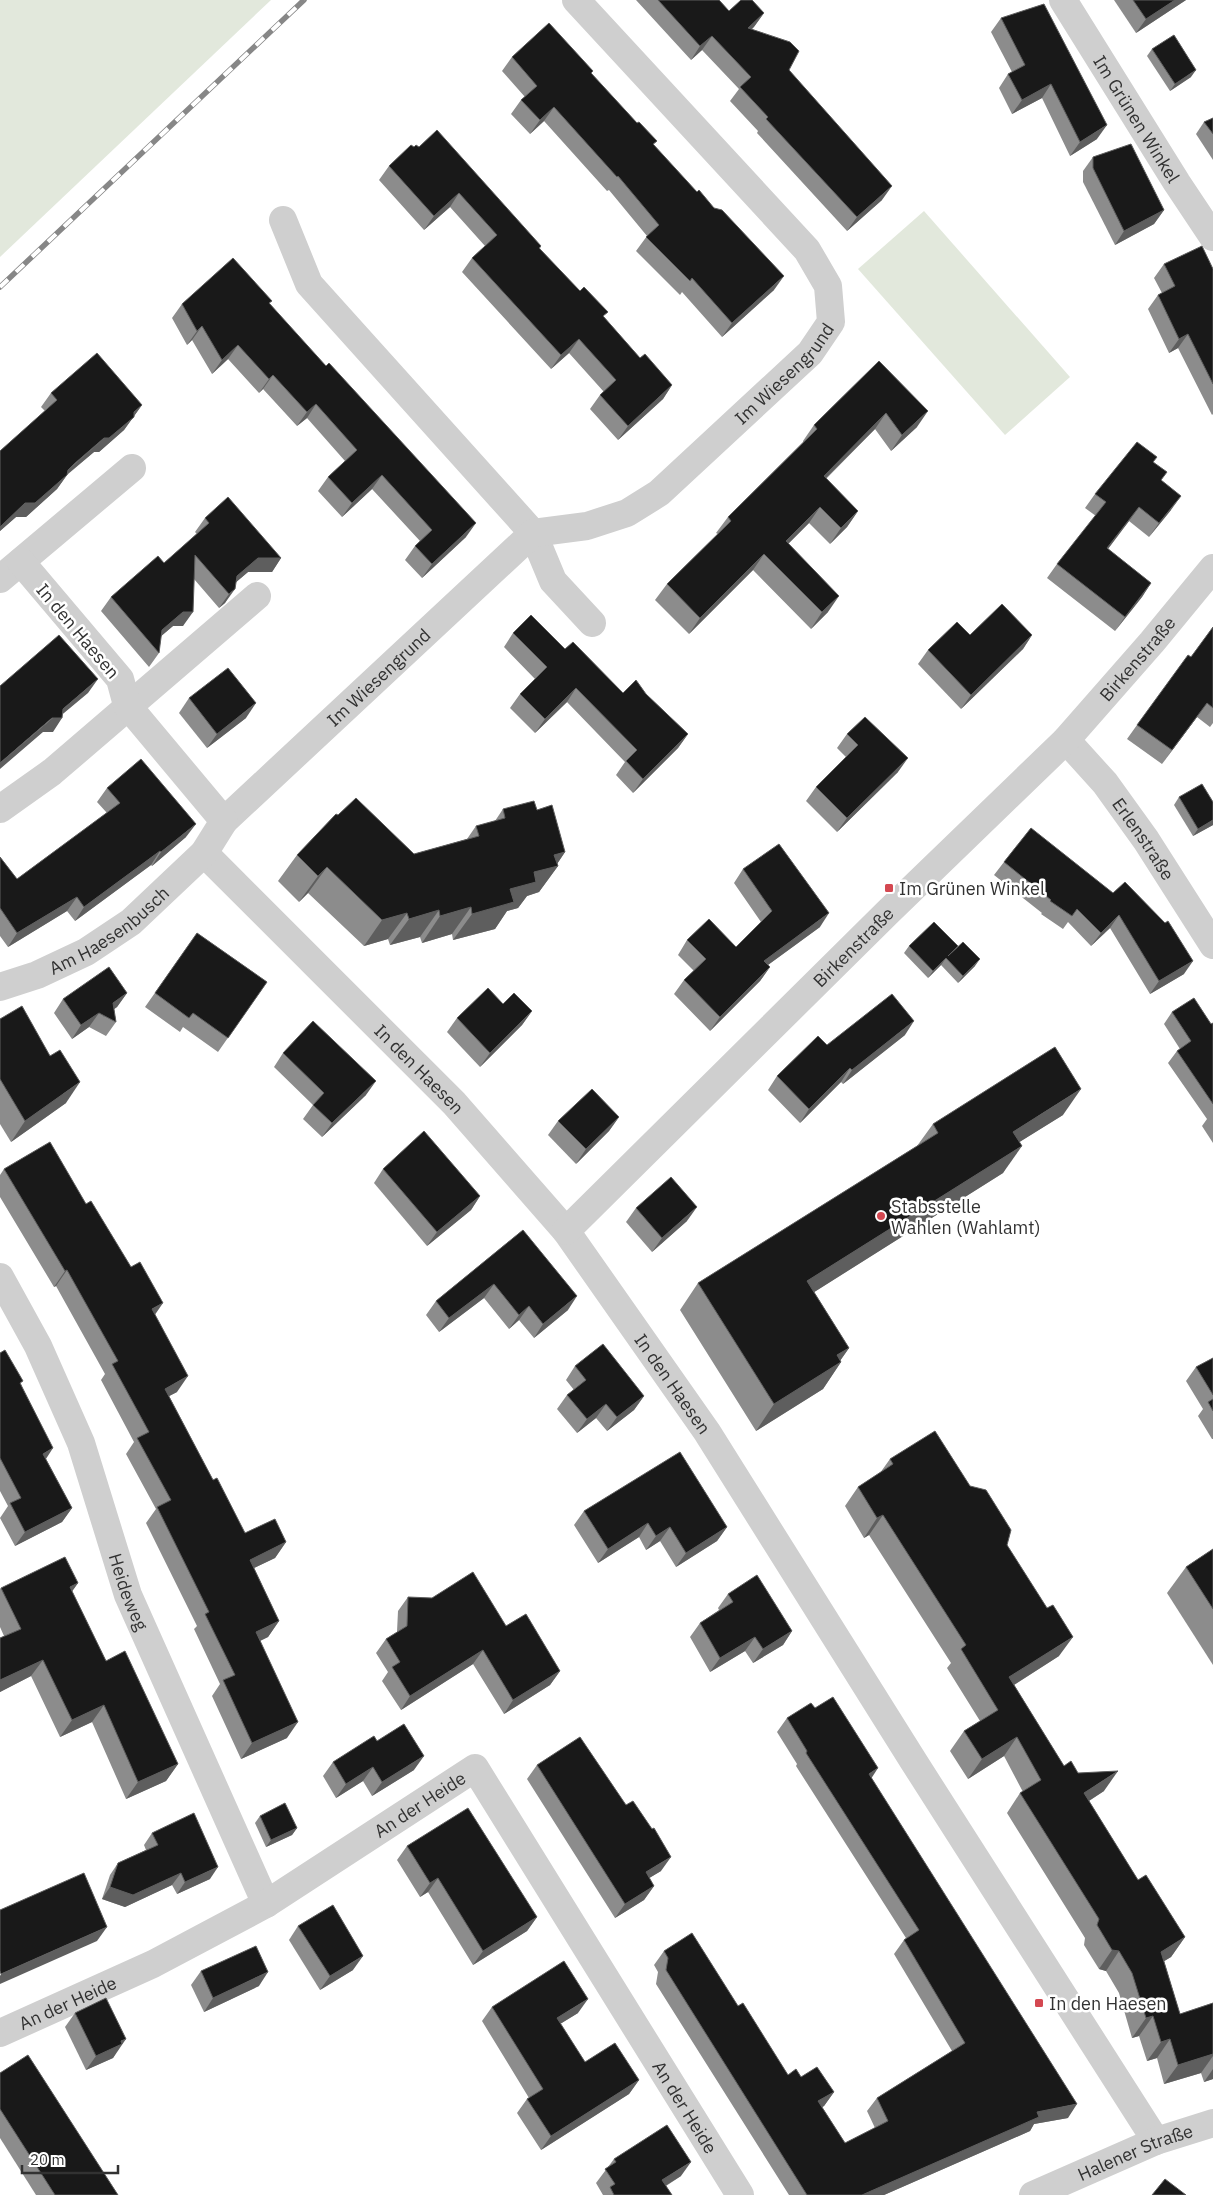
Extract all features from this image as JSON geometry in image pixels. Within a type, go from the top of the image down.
[{"type":"street","name":"Im Wiesengrund","points":[[224,821],[533,533],[587,526],[628,513],[659,493],[810,353],[831,322],[828,286],[807,250],[576,0]]},
{"type":"street","name":"Im Grünen Winkel","points":[[1063,0],[1177,183],[1213,237]]},
{"type":"street","points":[[283,220],[309,284],[533,533],[553,581],[592,623]]},
{"type":"street","points":[[0,579],[132,468]]},
{"type":"street","name":"In den Haesen","points":[[21,562],[120,679],[127,705],[224,821]]},
{"type":"street","name":"Birkenstraße","points":[[566,1231],[888,912],[1066,740],[1152,642],[1213,568]]},
{"type":"street","points":[[0,809],[52,772],[127,705],[257,596]]},
{"type":"street","name":"Erlenstraße","points":[[1066,740],[1105,783],[1146,840],[1213,945]]},
{"type":"street","points":[[204,853],[224,821]]},
{"type":"street","name":"In den Haesen","points":[[204,853],[454,1103],[566,1231],[707,1432],[914,1762],[1156,2141]]},
{"type":"street","name":"Am Haesenbusch","points":[[0,987],[37,976],[86,952],[131,922],[204,853]]},
{"type":"street","name":"Heideweg","points":[[0,1277],[38,1346],[81,1443],[128,1595],[266,1904]]},
{"type":"street","name":"An der Heide","points":[[0,2033],[154,1964],[266,1904],[475,1768],[740,2195]]},
{"type":"street","name":"Halener Straße","points":[[1033,2195],[1156,2141],[1213,2123]]},
{"type":"shaded area","points":[[0,0],[271,0],[0,257]]},
{"type":"shaded area","points":[[924,211],[1070,377],[1005,435],[858,269]]},
{"type":"building","points":[[658,0],[719,0],[729,11],[741,0],[752,0],[764,13],[748,28],[790,42],[799,51],[789,70],[892,186],[857,217],[766,119],[768,117],[740,87],[751,77],[712,36],[700,46]]},
{"type":"building","points":[[1133,0],[1175,0],[1146,19]]},
{"type":"building","points":[[1044,4],[1107,125],[1080,142],[1051,84],[1022,100],[1008,74],[1025,65],[1001,18]]},
{"type":"building","points":[[549,23],[593,71],[591,73],[637,123],[639,122],[657,141],[653,144],[697,192],[699,190],[714,208],[722,210],[784,276],[732,323],[692,278],[690,281],[646,237],[659,225],[618,176],[554,107],[540,120],[521,100],[537,86],[512,57]]},
{"type":"building","points":[[1174,35],[1196,70],[1175,84],[1152,49]]},
{"type":"building","points":[[1213,118],[1213,134],[1204,122]]},
{"type":"building","points":[[437,130],[541,246],[539,248],[580,291],[584,287],[608,312],[603,316],[640,358],[645,354],[672,385],[628,426],[600,395],[616,380],[579,339],[561,355],[472,258],[497,235],[459,193],[434,216],[389,166],[411,145],[419,147]]},
{"type":"building","points":[[1131,144],[1164,210],[1124,231],[1093,168],[1093,157]]},
{"type":"building","points":[[1202,246],[1213,269],[1213,384],[1188,334],[1179,339],[1158,295],[1175,286],[1164,264]]},
{"type":"building","points":[[233,258],[272,301],[269,303],[326,366],[329,363],[476,523],[432,564],[415,546],[432,530],[382,475],[352,503],[328,477],[357,450],[316,404],[307,412],[273,375],[269,379],[238,345],[222,360],[202,326],[197,331],[182,304]]},
{"type":"building","points":[[97,353],[142,405],[134,412],[134,417],[109,438],[104,438],[74,464],[68,470],[67,475],[35,503],[25,503],[0,527],[0,451],[57,400],[51,393]]},
{"type":"building","points":[[879,361],[928,411],[902,435],[886,413],[824,476],[858,511],[841,528],[820,507],[786,541],[839,596],[822,612],[764,554],[700,618],[667,584],[731,521],[728,517],[817,429],[814,425]]},
{"type":"building","points":[[1137,442],[1157,457],[1153,462],[1167,472],[1161,480],[1181,496],[1159,523],[1139,507],[1107,548],[1151,583],[1125,617],[1057,564],[1106,502],[1095,494]]},
{"type":"building","points":[[228,497],[281,558],[258,558],[237,576],[235,589],[229,594],[195,555],[193,612],[183,612],[162,630],[159,653],[111,597],[158,556],[164,563],[209,523],[205,518]]},
{"type":"building","points":[[1002,604],[1032,635],[971,695],[928,650],[957,622],[970,635]]},
{"type":"building","points":[[531,615],[565,649],[573,642],[623,693],[636,680],[646,694],[688,734],[643,779],[626,761],[637,750],[576,688],[545,719],[520,694],[547,667],[513,633]]},
{"type":"building","points":[[1213,627],[1213,708],[1207,703],[1172,750],[1137,725],[1188,655],[1191,657]]},
{"type":"building","points":[[59,635],[98,679],[63,709],[62,718],[52,718],[0,763],[0,686]]},
{"type":"building","points":[[228,668],[256,703],[217,734],[189,698]]},
{"type":"building","points":[[865,717],[908,758],[847,818],[816,787],[858,745],[847,734]]},
{"type":"building","points":[[141,759],[196,824],[161,852],[84,907],[77,897],[17,933],[0,908],[0,857],[17,879],[120,803],[107,788]]},
{"type":"building","points":[[1202,784],[1213,802],[1213,820],[1198,829],[1179,797]]},
{"type":"building","points":[[356,798],[414,854],[479,836],[476,826],[505,818],[503,809],[534,801],[537,810],[552,805],[565,852],[554,855],[558,866],[534,872],[536,882],[510,889],[514,902],[472,914],[471,907],[440,916],[439,910],[409,919],[407,913],[382,920],[327,867],[318,876],[297,855],[336,814],[338,815]]},
{"type":"building","points":[[1031,828],[1113,893],[1125,882],[1165,923],[1168,921],[1193,961],[1159,981],[1119,915],[1101,933],[1077,909],[1072,916],[1050,901],[1004,862]]},
{"type":"building","points":[[779,844],[829,913],[764,961],[770,967],[720,1017],[684,980],[706,959],[687,940],[709,919],[736,947],[772,911],[743,869]]},
{"type":"building","points":[[934,922],[958,946],[948,956],[963,942],[980,959],[963,976],[946,958],[933,971],[909,946]]},
{"type":"building","points":[[197,933],[267,982],[228,1038],[193,1013],[189,1018],[155,993]]},
{"type":"building","points":[[109,967],[127,993],[113,1003],[116,1022],[99,1013],[81,1025],[63,999]]},
{"type":"building","points":[[488,988],[503,1004],[514,993],[532,1011],[490,1053],[457,1018]]},
{"type":"building","points":[[892,994],[914,1021],[852,1070],[850,1068],[809,1109],[777,1076],[818,1036],[827,1045]]},
{"type":"building","points":[[1194,998],[1211,1024],[1213,1023],[1213,1104],[1177,1051],[1191,1041],[1172,1012]]},
{"type":"building","points":[[22,1006],[50,1056],[60,1050],[80,1082],[25,1121],[0,1079],[0,1019]]},
{"type":"building","points":[[313,1021],[376,1081],[332,1123],[313,1105],[324,1093],[283,1053]]},
{"type":"building","name":"Stabsstelle Wahlen (Wahlamt)","points":[[1055,1047],[1081,1089],[1013,1132],[1022,1146],[807,1281],[849,1348],[837,1355],[841,1362],[774,1404],[698,1283],[938,1133],[933,1124]]},
{"type":"building","points":[[592,1089],[619,1117],[586,1149],[558,1121]]},
{"type":"building","points":[[424,1131],[480,1196],[437,1232],[383,1169]]},
{"type":"building","points":[[50,1142],[86,1204],[91,1201],[131,1267],[140,1262],[163,1303],[152,1309],[188,1376],[165,1389],[213,1480],[217,1478],[245,1533],[275,1519],[286,1542],[250,1560],[279,1621],[256,1632],[298,1722],[252,1743],[223,1680],[235,1675],[205,1614],[209,1612],[157,1507],[171,1500],[137,1438],[149,1432],[112,1364],[118,1361],[67,1270],[65,1271],[4,1169]]},
{"type":"building","points":[[671,1177],[697,1207],[662,1238],[636,1208]]},
{"type":"building","points":[[523,1230],[577,1296],[543,1324],[529,1306],[519,1315],[494,1284],[449,1318],[436,1301]]},
{"type":"building","points":[[603,1344],[644,1396],[617,1417],[606,1404],[587,1419],[567,1395],[586,1380],[575,1366]]},
{"type":"building","points":[[5,1350],[23,1381],[20,1383],[53,1448],[43,1454],[72,1508],[25,1532],[10,1503],[21,1498],[0,1458],[0,1353]]},
{"type":"building","points":[[1213,1358],[1213,1395],[1196,1367]]},
{"type":"building","points":[[1213,1399],[1213,1411],[1208,1402]]},
{"type":"building","points":[[935,1431],[970,1486],[986,1490],[1011,1530],[1007,1545],[1047,1608],[1053,1605],[1073,1637],[1009,1677],[1064,1766],[1071,1761],[1078,1773],[1118,1771],[1084,1793],[1138,1880],[1146,1875],[1185,1937],[1161,1952],[1180,2014],[1213,2003],[1213,2054],[1178,2065],[1170,2039],[1161,2042],[1153,2016],[1146,2018],[1132,1973],[1119,1951],[1112,1950],[1097,1925],[1099,1919],[1020,1793],[1041,1780],[1017,1737],[982,1759],[964,1731],[998,1710],[961,1649],[966,1645],[883,1515],[877,1518],[858,1487],[893,1464],[890,1459]]},
{"type":"building","points":[[680,1452],[727,1527],[686,1553],[670,1527],[656,1536],[648,1523],[608,1549],[584,1511]]},
{"type":"building","points":[[1213,1549],[1213,1609],[1186,1567]]},
{"type":"building","points":[[65,1557],[78,1583],[70,1587],[106,1661],[125,1651],[178,1764],[138,1782],[104,1705],[72,1720],[43,1660],[0,1680],[0,1638],[21,1629],[1,1588]]},
{"type":"building","points":[[473,1572],[506,1626],[526,1614],[560,1671],[513,1700],[483,1650],[410,1696],[392,1667],[400,1662],[386,1639],[407,1626],[408,1597],[432,1598]]},
{"type":"building","points":[[757,1575],[792,1631],[763,1649],[755,1637],[720,1658],[700,1623],[733,1602],[728,1594]]},
{"type":"building","points":[[833,1697],[878,1768],[869,1774],[1077,2104],[1037,2112],[1039,2117],[862,2195],[807,2195],[666,1970],[668,1958],[664,1951],[692,1933],[738,2006],[743,2003],[788,2075],[796,2069],[801,2077],[817,2067],[834,2092],[818,2101],[845,2143],[888,2121],[877,2098],[965,2043],[904,1940],[919,1930],[806,1753],[807,1751],[787,1718],[811,1703],[815,1708]]},
{"type":"building","points":[[404,1724],[424,1756],[382,1782],[373,1767],[346,1784],[333,1762],[374,1736],[377,1741]]},
{"type":"building","points":[[580,1737],[626,1805],[633,1801],[652,1829],[654,1828],[671,1857],[646,1872],[654,1886],[625,1904],[537,1765]]},
{"type":"building","points":[[285,1803],[297,1828],[271,1840],[260,1816]]},
{"type":"building","points":[[468,1808],[537,1917],[483,1951],[438,1878],[430,1883],[407,1846]]},
{"type":"building","points":[[194,1813],[218,1867],[185,1882],[181,1873],[133,1895],[110,1887],[118,1863],[158,1845],[152,1833]]},
{"type":"building","points":[[84,1873],[107,1927],[1,1974],[0,1910]]},
{"type":"building","points":[[333,1905],[363,1956],[330,1976],[298,1926]]},
{"type":"building","points":[[256,1946],[268,1972],[213,1998],[201,1971]]},
{"type":"building","points":[[564,1961],[588,1999],[557,2018],[585,2062],[615,2043],[639,2080],[551,2136],[527,2099],[543,2089],[492,2007]]},
{"type":"building","points":[[106,1998],[126,2039],[121,2041],[122,2044],[96,2056],[75,2013]]},
{"type":"building","points":[[28,2055],[118,2195],[55,2195],[0,2109],[0,2073]]},
{"type":"building","points":[[667,2125],[691,2162],[662,2180],[672,2195],[614,2195],[610,2187],[615,2184],[605,2169],[616,2162],[614,2159]]},
{"type":"building","points":[[1165,2179],[1186,2195],[1152,2195]]},
{"type":"railway","points":[[0,287],[304,0]]},
{"type":"place","name":"Im Grünen Winkel","points":[[889,888]]},
{"type":"place","name":"Stabsstelle Wahlen (Wahlamt)","points":[[881,1216]]},
{"type":"place","name":"In den Haesen","points":[[1039,2003]]}]
